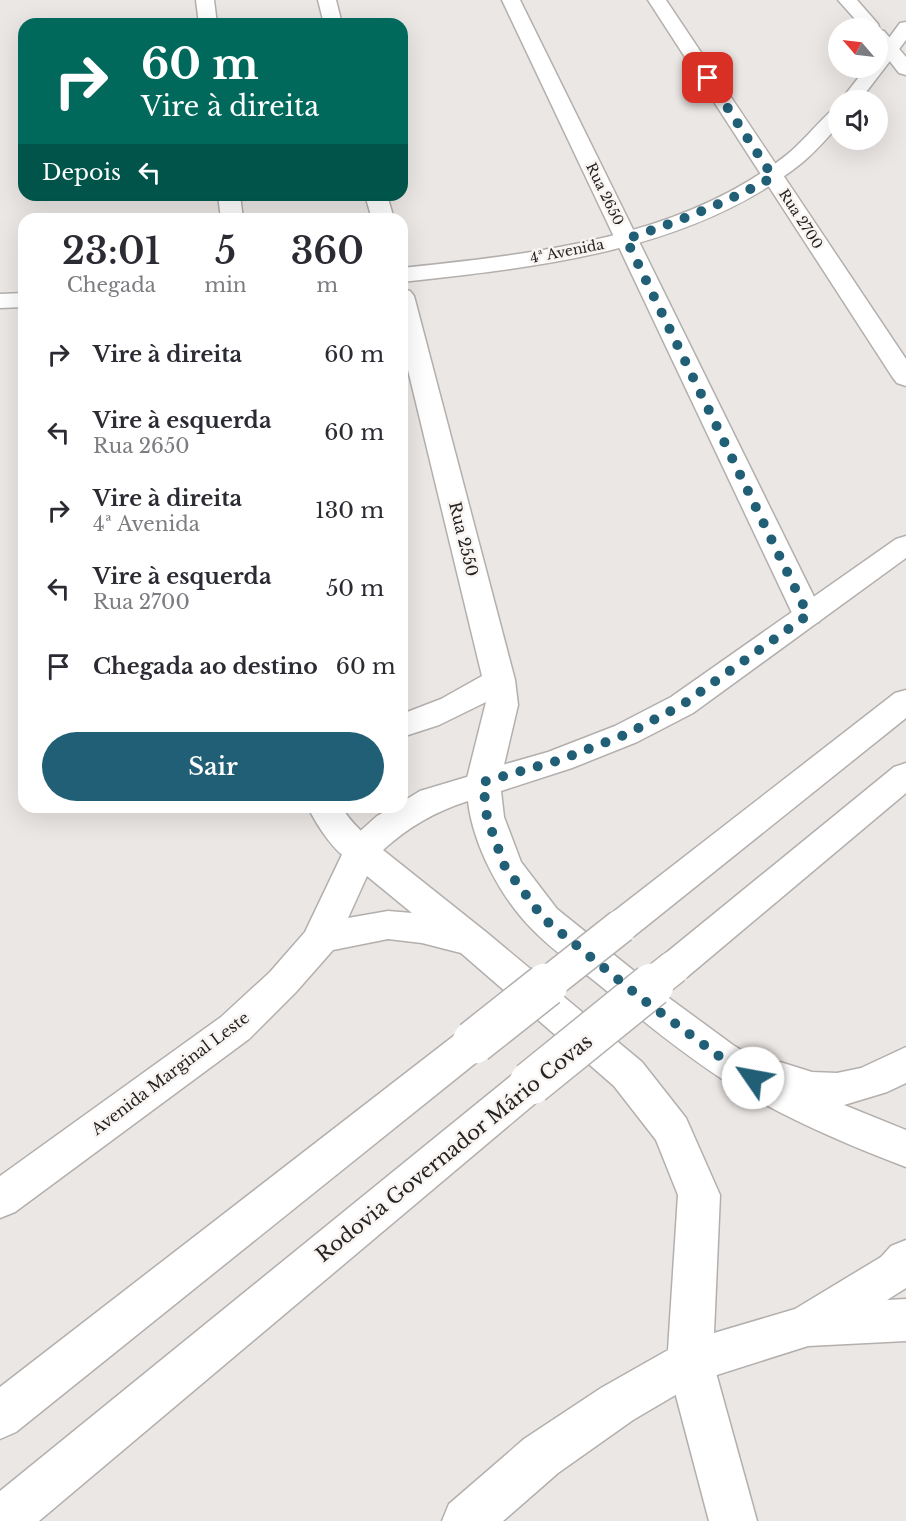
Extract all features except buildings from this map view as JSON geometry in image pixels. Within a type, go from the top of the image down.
[{"type":"main road","points":[[205,0],[207,18]]},
{"type":"main road","points":[[327,0],[332,18]]},
{"type":"main road","name":"Rua 2650","points":[[511,0],[808,615]]},
{"type":"main road","name":"Rua 2700","points":[[657,0],[906,378]]},
{"type":"main road","points":[[847,0],[863,18]]},
{"type":"main road","points":[[888,39],[906,27]]},
{"type":"main road","points":[[888,47],[906,69]]},
{"type":"main road","points":[[858,90],[867,78]]},
{"type":"main road","name":"4ª Avenida","points":[[408,274],[510,263],[626,239],[702,212],[741,195],[773,177],[828,127]]},
{"type":"main road","points":[[0,301],[18,300]]},
{"type":"main road","name":"Rua 2550","points":[[408,320],[499,680],[502,705],[483,782]]},
{"type":"main road","name":"Avenida Marginal Leste","points":[[0,1198],[162,1084],[235,1028],[283,982],[320,940],[360,851],[389,825],[432,800],[483,782],[560,760],[627,734],[682,705],[906,545]]},
{"type":"main road","points":[[408,724],[426,719],[471,698],[499,680]]},
{"type":"main road","points":[[0,1416],[906,701]]},
{"type":"main road","name":"Rodovia Governador Mário Covas","points":[[1,1521],[906,775]]},
{"type":"main road","points":[[483,782],[487,818],[505,867],[544,919],[641,998],[719,1056],[753,1078],[796,1102],[906,1149]]},
{"type":"main road","points":[[329,813],[332,820],[360,851],[473,942],[628,1074],[672,1130],[699,1194],[690,1362],[734,1521]]},
{"type":"main road","points":[[320,940],[370,928],[398,926],[429,930],[473,942]]},
{"type":"main road","points":[[719,1056],[812,1089],[856,1086],[887,1075],[906,1063]]},
{"type":"main road","points":[[806,1326],[896,1271],[906,1260]]},
{"type":"main road","points":[[466,1521],[541,1456],[617,1404],[690,1362],[806,1326],[906,1320]]},
{"type":"route","points":[[708,78],[773,177],[741,195],[702,212],[626,239],[808,615],[682,705],[627,734],[560,760],[483,782],[487,818],[505,867],[544,919],[641,998],[719,1056],[753,1078]]}]
